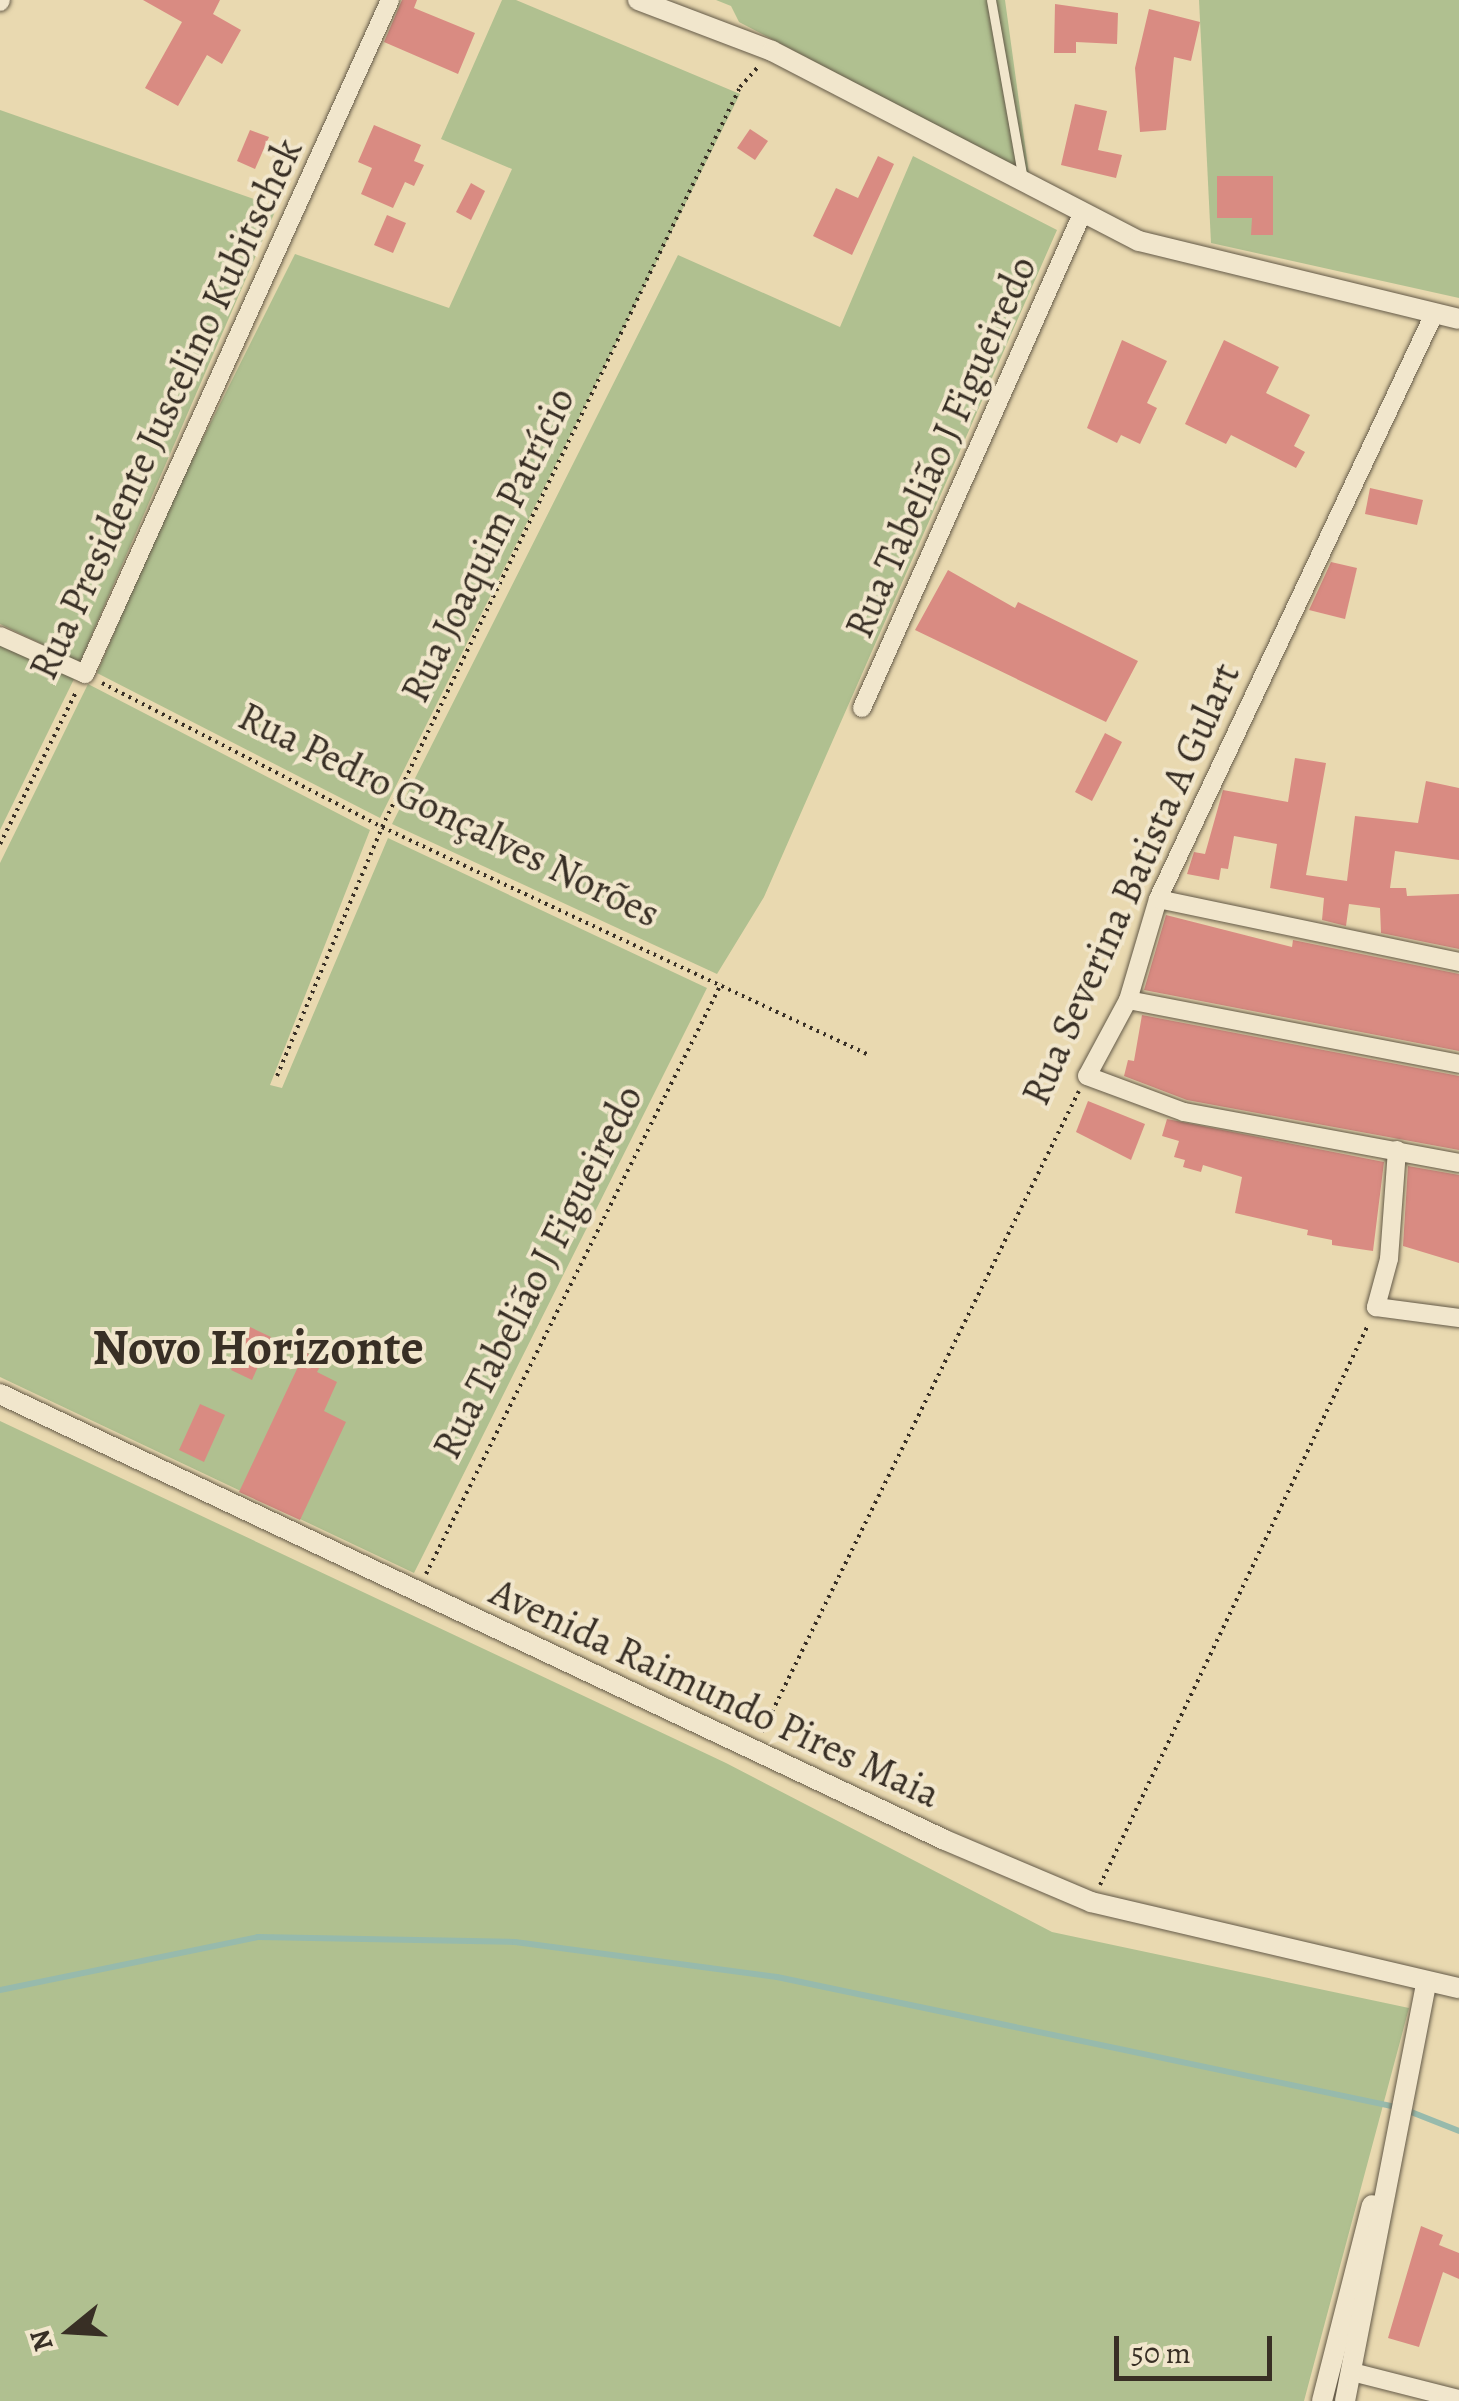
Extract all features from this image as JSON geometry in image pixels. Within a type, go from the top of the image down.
[{"type":"street","name":"Rua Presidente Juscelino Kubitschek","points":[[85,674],[390,0]]},
{"type":"street","points":[[638,0],[772,51],[1082,214],[1181,256],[1459,319]]},
{"type":"street","name":"Rua Tabelião J Figueiredo","points":[[862,708],[1082,214]]},
{"type":"street","name":"Rua Severina Batista A Gulart","points":[[1087,1076],[1128,1000],[1158,899],[1434,314]]},
{"type":"street","points":[[0,636],[85,674]]},
{"type":"street","points":[[1158,899],[1459,962]]},
{"type":"street","points":[[1128,1000],[1459,1064]]},
{"type":"street","points":[[1087,1076],[1184,1112],[1459,1163]]},
{"type":"street","points":[[1398,1150],[1389,1260],[1376,1307],[1459,1318]]},
{"type":"street","name":"Avenida Raimundo Pires Maia","points":[[0,1394],[753,1750],[1092,1902],[1426,1984],[1459,1988]]},
{"type":"street","points":[[1344,2401],[1426,1984]]},
{"type":"street","points":[[1322,2401],[1344,2300],[1401,2108]]},
{"type":"street","points":[[1352,2372],[1459,2399]]},
{"type":"lane","points":[[991,0],[1023,182]]},
{"type":"path","name":"Rua Joaquim Patrício","points":[[277,1076],[382,827],[740,87],[772,51]]},
{"type":"path","name":"Rua Pedro Gonçalves Norões","points":[[85,674],[382,827],[869,1055]]},
{"type":"path","name":"Rua Presidente Juscelino Kubitschek","points":[[0,844],[85,674]]},
{"type":"path","name":"Rua Tabelião J Figueiredo","points":[[417,1592],[722,984]]},
{"type":"path","name":"Rua Severina Batista A Gulart","points":[[753,1750],[1087,1076]]},
{"type":"path","points":[[1092,1902],[1376,1307]]},
{"type":"green space","points":[[502,0],[516,0],[740,94],[380,818],[97,673],[162,520],[295,254],[449,308],[512,169],[441,139]]},
{"type":"green space","points":[[716,0],[1005,0],[1029,174],[739,22],[731,6]]},
{"type":"green space","points":[[1199,0],[1459,0],[1459,298],[1211,243]]},
{"type":"green space","points":[[0,110],[277,207],[80,662],[0,624]]},
{"type":"green space","points":[[913,156],[1057,230],[764,897],[717,974],[392,824],[678,255],[840,327]]},
{"type":"green space","points":[[0,642],[75,677],[0,830]]},
{"type":"green space","points":[[88,684],[370,830],[270,1085],[282,1088],[388,838],[707,988],[414,1573],[0,1377],[0,863]]},
{"type":"green space","points":[[0,1421],[726,1763],[1052,1932],[1409,2008],[1304,2401],[0,2401]]},
{"type":"building","points":[[143,0],[220,0],[213,14],[241,30],[222,64],[207,55],[178,106],[145,88],[182,22]]},
{"type":"building","points":[[402,0],[417,0],[414,8],[475,33],[458,74],[384,42]]},
{"type":"building","points":[[1055,4],[1118,13],[1117,44],[1076,42],[1076,53],[1054,53]]},
{"type":"building","points":[[1149,9],[1200,22],[1191,61],[1174,57],[1166,130],[1140,132],[1135,68]]},
{"type":"building","points":[[1075,104],[1107,111],[1098,150],[1122,155],[1116,178],[1061,165]]},
{"type":"building","points":[[374,125],[421,145],[414,161],[424,165],[414,186],[405,182],[393,208],[361,194],[372,168],[358,162]]},
{"type":"building","points":[[750,129],[768,141],[755,160],[737,148]]},
{"type":"building","points":[[250,130],[269,137],[255,169],[237,161]]},
{"type":"building","points":[[878,156],[894,164],[852,255],[813,236],[836,188],[858,198]]},
{"type":"building","points":[[1217,176],[1273,176],[1273,235],[1251,235],[1252,218],[1217,218]]},
{"type":"building","points":[[471,183],[485,191],[471,220],[456,212]]},
{"type":"building","points":[[387,215],[406,223],[393,253],[374,245]]},
{"type":"building","points":[[1122,340],[1167,361],[1147,403],[1157,408],[1140,444],[1121,435],[1117,443],[1087,428]]},
{"type":"building","points":[[1224,340],[1279,367],[1266,393],[1310,415],[1294,446],[1305,452],[1296,468],[1231,435],[1226,444],[1185,424]]},
{"type":"building","points":[[1370,488],[1423,500],[1417,525],[1365,514]]},
{"type":"building","points":[[1331,562],[1357,568],[1345,619],[1309,610]]},
{"type":"building","points":[[948,570],[1015,608],[1018,602],[1138,661],[1106,722],[915,630]]},
{"type":"building","points":[[1105,733],[1122,742],[1092,801],[1075,792]]},
{"type":"building","points":[[1295,758],[1326,763],[1306,875],[1347,881],[1355,816],[1418,823],[1426,781],[1459,788],[1459,860],[1395,851],[1390,888],[1406,888],[1407,896],[1459,894],[1459,949],[1381,933],[1380,908],[1349,904],[1346,926],[1322,920],[1324,898],[1270,888],[1277,844],[1234,836],[1228,869],[1221,868],[1219,880],[1187,874],[1194,852],[1205,854],[1223,790],[1288,802]]},
{"type":"building","points":[[1166,915],[1292,947],[1293,940],[1459,974],[1459,1051],[1144,990]]},
{"type":"building","points":[[1142,1015],[1459,1076],[1459,1150],[1187,1100],[1124,1076],[1128,1060],[1134,1061]]},
{"type":"building","points":[[1088,1101],[1145,1124],[1131,1160],[1076,1132]]},
{"type":"building","points":[[1167,1119],[1384,1162],[1373,1251],[1332,1245],[1332,1240],[1307,1235],[1308,1230],[1235,1213],[1242,1177],[1203,1165],[1201,1172],[1183,1167],[1185,1160],[1174,1157],[1179,1141],[1162,1136]]},
{"type":"building","points":[[1408,1166],[1459,1175],[1459,1263],[1403,1246]]},
{"type":"building","points":[[250,1327],[271,1337],[252,1380],[231,1370]]},
{"type":"building","points":[[305,1352],[323,1361],[317,1372],[337,1382],[324,1411],[346,1422],[300,1520],[239,1492]]},
{"type":"building","points":[[200,1404],[225,1415],[204,1462],[179,1450]]},
{"type":"building","points":[[1421,2226],[1443,2235],[1439,2245],[1459,2253],[1459,2279],[1443,2272],[1419,2347],[1388,2338]]},
{"type":"waterway","points":[[0,1990],[258,1937],[515,1942],[777,1977],[1401,2108],[1459,2131]]},
{"type":"district","name":"Novo Horizonte","points":[[258,1348]]}]
